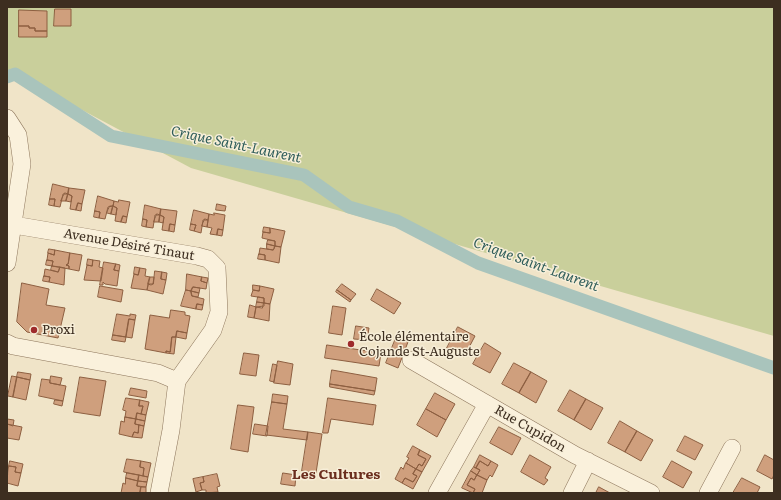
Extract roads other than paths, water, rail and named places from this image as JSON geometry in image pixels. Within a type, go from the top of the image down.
[{"type":"street","points":[[7,118],[18,135],[22,164],[14,225],[7,263]]},
{"type":"street","name":"Avenue Désiré Tinaut","points":[[14,225],[197,256],[208,259],[214,264],[219,273],[219,312],[213,330],[177,380],[171,430],[160,493]]},
{"type":"street","points":[[7,343],[13,346],[158,373],[177,380]]},
{"type":"street","name":"Rue Cupidon","points":[[411,360],[588,461],[651,493]]},
{"type":"street","points":[[437,493],[487,404]]},
{"type":"street","points":[[708,493],[732,448]]},
{"type":"street","points":[[572,493],[588,461]]},
{"type":"waterway","name":"Crique Saint-Laurent","points":[[7,77],[15,74],[111,136],[304,175],[349,207],[397,221],[478,263],[774,368]]},
{"type":"place","name":"Proxi","points":[[34,330]]},
{"type":"place","name":"École élémentaire Cojande St-Auguste","points":[[351,344]]},
{"type":"district","name":"Les Cultures","points":[[336,475]]}]
